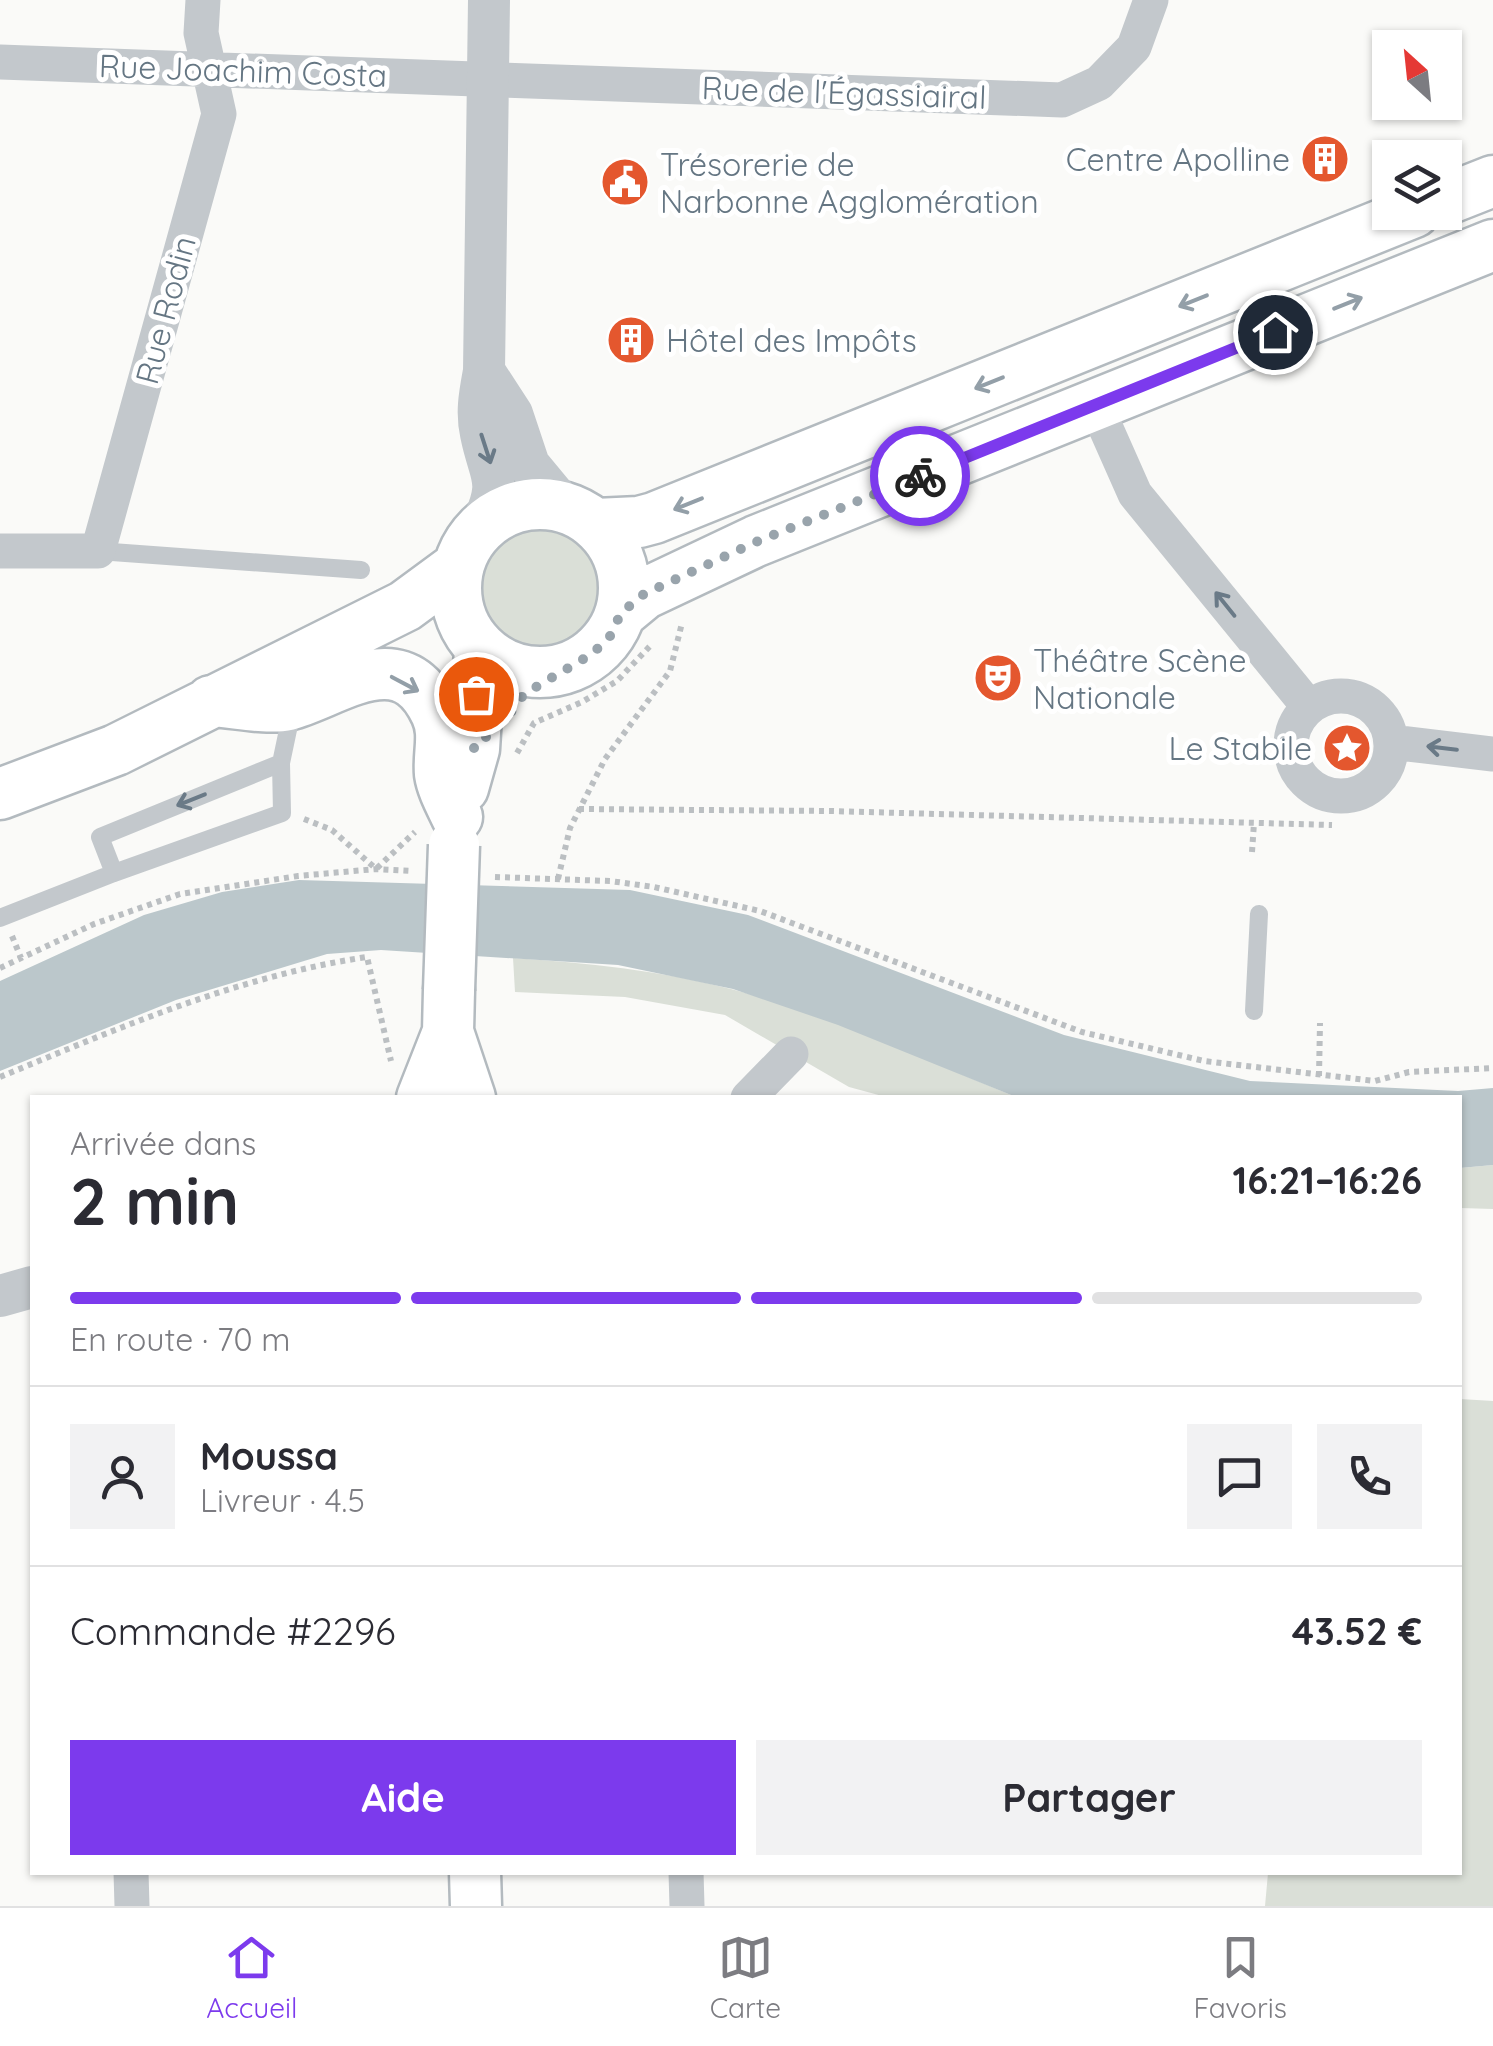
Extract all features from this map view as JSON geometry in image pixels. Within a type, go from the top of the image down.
[{"type":"main road","points":[[1462,193],[1493,181]]},
{"type":"main road","points":[[0,794],[116,750],[405,606],[507,510],[534,503],[579,515],[639,522],[654,518],[1372,229]]},
{"type":"main road","points":[[640,624],[644,594],[756,542],[1493,245]]},
{"type":"main road","points":[[579,515],[612,542],[640,624]]},
{"type":"main road","points":[[470,546],[455,593],[460,618],[476,646],[493,755]]},
{"type":"main road","points":[[455,831],[511,712],[524,694],[592,654],[610,636],[640,624]]},
{"type":"main road","points":[[211,700],[412,632],[438,631],[476,646],[505,665],[526,671],[570,667]]},
{"type":"main road","points":[[211,700],[285,706],[361,675],[388,676],[409,682],[436,712],[442,738],[440,775],[455,831],[449,1011],[469,1095]]},
{"type":"main road","points":[[407,1081],[449,1011]]},
{"type":"main road","points":[[475,1875],[476,1906]]},
{"type":"street","name":"Rue Rodin","points":[[98,551],[219,114],[202,33],[203,0]]},
{"type":"street","points":[[470,546],[494,498],[494,475],[481,436],[477,406],[484,371],[489,0]]},
{"type":"street","name":"Rue de l'Égassiairal","points":[[486,79],[1062,100],[1099,83],[1134,47],[1150,0]]},
{"type":"street","name":"Rue Joachim Costa","points":[[0,62],[486,79]]},
{"type":"street","points":[[484,371],[512,414],[529,465],[579,515]]},
{"type":"street","points":[[1096,406],[1135,494],[1308,707]]},
{"type":"street","points":[[0,550],[98,551]]},
{"type":"street","points":[[1337,696],[1367,703],[1379,714],[1391,742],[1382,774],[1371,786],[1346,796],[1316,790],[1294,767],[1291,735],[1308,707],[1337,696]]},
{"type":"street","points":[[1391,742],[1493,754]]},
{"type":"street","points":[[751,1095],[791,1054]]},
{"type":"street","points":[[0,1296],[30,1288]]},
{"type":"street","points":[[131,1875],[132,1906]]},
{"type":"street","points":[[686,1875],[686,1906]]},
{"type":"lane","points":[[98,551],[362,570]]},
{"type":"lane","points":[[0,918],[282,813],[282,763],[290,725],[285,706]]},
{"type":"lane","points":[[114,873],[100,837],[282,763]]},
{"type":"lane","points":[[1254,1011],[1259,914]]},
{"type":"path","points":[[672,623],[686,611],[670,671],[605,759],[570,828],[558,879],[654,887],[760,911],[1082,1032],[1204,1061],[1375,1080],[1410,1072],[1493,1068]]},
{"type":"path","points":[[493,755],[534,722],[582,702],[618,681],[640,624]]},
{"type":"path","points":[[579,809],[1332,825]]},
{"type":"path","points":[[0,968],[94,924],[180,894],[376,869],[332,830],[282,813]]},
{"type":"path","points":[[1252,852],[1254,823]]},
{"type":"path","points":[[0,1077],[177,1004],[331,962],[367,957],[407,1081]]},
{"type":"path","points":[[1319,1076],[1320,1024]]},
{"type":"shaded area","points":[[539,529],[562,534],[581,547],[594,566],[599,589],[594,612],[581,631],[562,644],[539,649],[516,644],[497,631],[484,612],[479,589],[484,566],[497,547],[516,534]]},
{"type":"shaded area","points":[[299,880],[630,890],[748,915],[1064,1035],[1250,1081],[1458,1091],[1493,1088],[1493,1165],[1462,1168],[1462,1095],[1011,1095],[838,1025],[733,989],[618,965],[381,950],[327,954],[176,1000],[0,1071],[0,981],[144,915],[222,892]]},
{"type":"shaded area","points":[[513,958],[677,977],[731,989],[840,1025],[1011,1095],[879,1095],[849,1087],[725,1015],[625,997],[515,992]]},
{"type":"shaded area","points":[[1493,1165],[1493,1209],[1462,1208],[1462,1168]]},
{"type":"shaded area","points":[[1462,1399],[1493,1401],[1493,1906],[1265,1906],[1268,1875],[1462,1875]]},
{"type":"way so far","points":[[476,694],[474,749],[524,694],[592,654],[610,636],[621,613],[644,594],[756,542],[920,476]]},
{"type":"place","name":"Centre Apolline","points":[[1325,159]]},
{"type":"place","name":"Trésorerie de Narbonne Agglomération","points":[[625,182]]},
{"type":"place","name":"Hôtel des Impôts","points":[[631,340]]},
{"type":"place","name":"Théâtre Scène Nationale","points":[[998,678]]},
{"type":"place","name":"Le Stabile","points":[[1347,748]]},
{"type":"route","points":[[920,476],[1275,332]]}]
